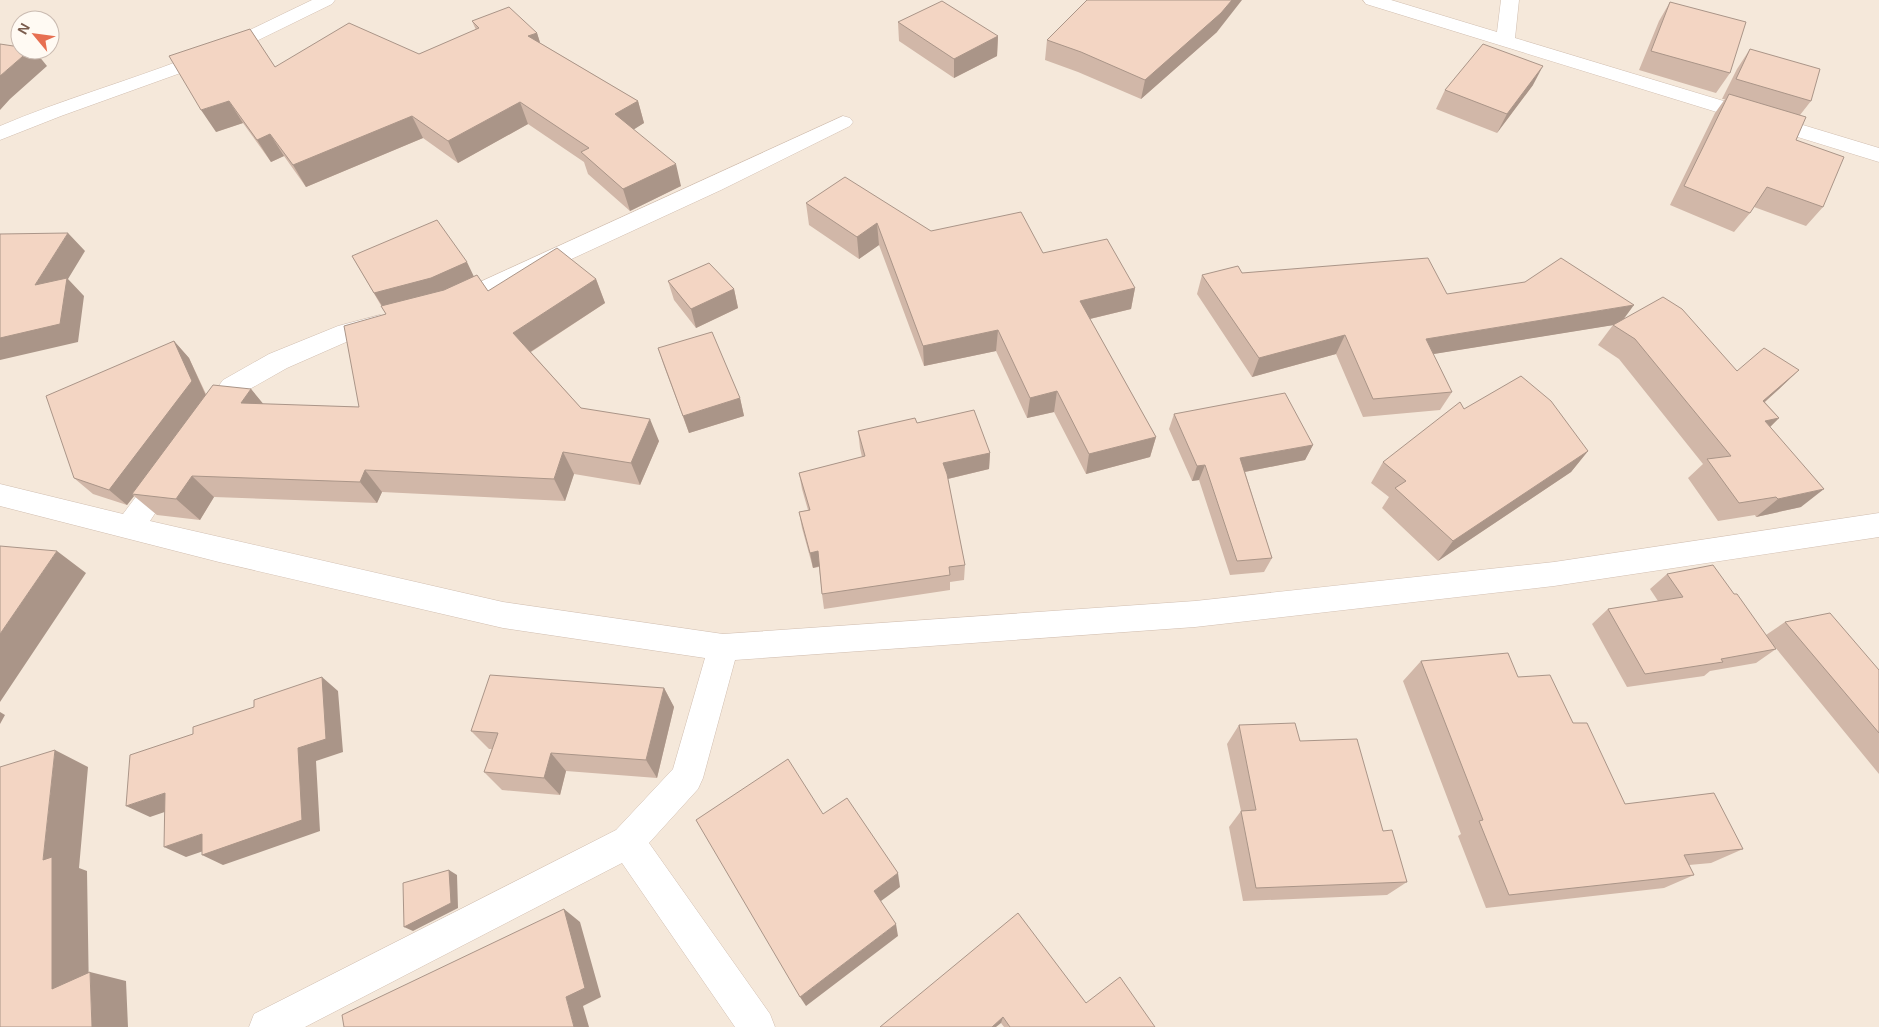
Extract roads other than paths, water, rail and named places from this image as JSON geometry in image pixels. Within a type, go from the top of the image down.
[{"type":"street","points":[[0,134],[56,110],[220,51],[326,0]]},
{"type":"street","points":[[1372,0],[1879,155]]},
{"type":"street","points":[[1505,41],[1510,0]]},
{"type":"street","points":[[431,311],[449,306],[563,252],[713,185],[843,122]]},
{"type":"street","points":[[196,434],[232,386],[278,360],[347,332],[403,318]]},
{"type":"street","points":[[128,528],[179,458]]},
{"type":"street","points":[[0,495],[128,528],[503,615],[723,647],[1195,614],[1554,574],[1879,525]]},
{"type":"street","points":[[267,1027],[628,842],[687,778],[723,647]]},
{"type":"street","points":[[628,842],[757,1027]]}]
